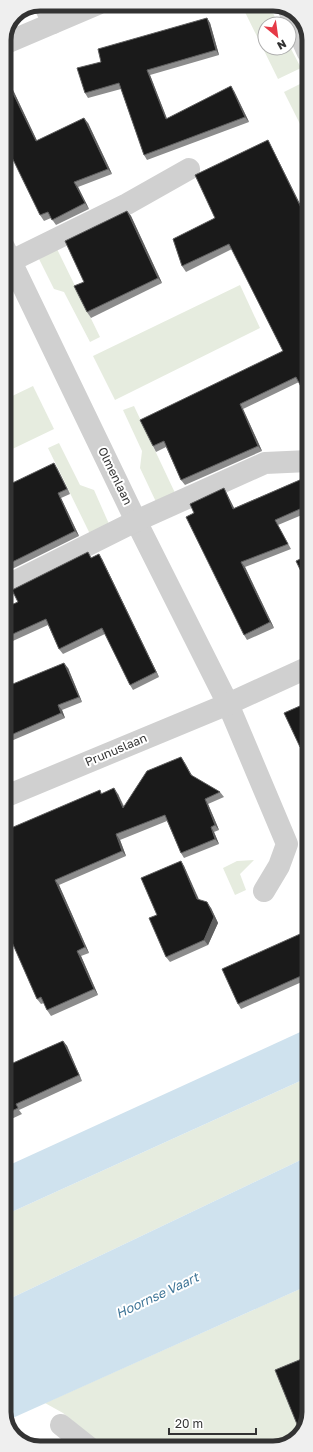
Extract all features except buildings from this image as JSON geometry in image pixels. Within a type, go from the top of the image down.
[{"type":"street","points":[[11,39],[48,14],[63,11]]},
{"type":"street","points":[[293,19],[302,39]]},
{"type":"street","points":[[11,252],[128,204],[189,169]]},
{"type":"street","name":"Olmenlaan","points":[[11,262],[136,521],[228,704]]},
{"type":"street","points":[[11,584],[136,521],[265,463],[302,461]]},
{"type":"street","name":"Prunuslaan","points":[[11,794],[228,704],[302,670]]},
{"type":"street","points":[[228,704],[287,844],[279,866],[264,891]]},
{"type":"street","points":[[61,1425],[81,1441]]},
{"type":"shaded area","points":[[244,11],[272,11],[274,16],[257,16],[257,36]]},
{"type":"shaded area","points":[[267,56],[295,56],[301,68],[278,79]]},
{"type":"shaded area","points":[[302,83],[302,128],[284,92]]},
{"type":"shaded area","points":[[57,249],[100,337],[90,342],[64,292],[54,289],[39,259]]},
{"type":"shaded area","points":[[240,285],[260,328],[115,400],[93,356]]},
{"type":"shaded area","points":[[33,386],[54,429],[11,450],[11,397]]},
{"type":"shaded area","points":[[134,406],[176,495],[157,504],[140,468],[142,451],[123,410]]},
{"type":"shaded area","points":[[59,443],[80,485],[94,490],[109,524],[90,534],[48,448]]},
{"type":"shaded area","points":[[254,860],[240,874],[246,890],[235,895],[223,868],[237,861]]},
{"type":"shaded area","points":[[302,1080],[302,1159],[11,1298],[11,1212]]},
{"type":"shaded area","points":[[302,1288],[302,1412],[300,1423],[295,1431],[287,1437],[273,1441],[97,1441],[63,1413],[45,1403]]},
{"type":"water","points":[[302,1031],[302,1080],[11,1212],[11,1164]]},
{"type":"water","name":"Hoornse Vaart","points":[[302,1159],[302,1288],[12,1418],[11,1298]]}]
